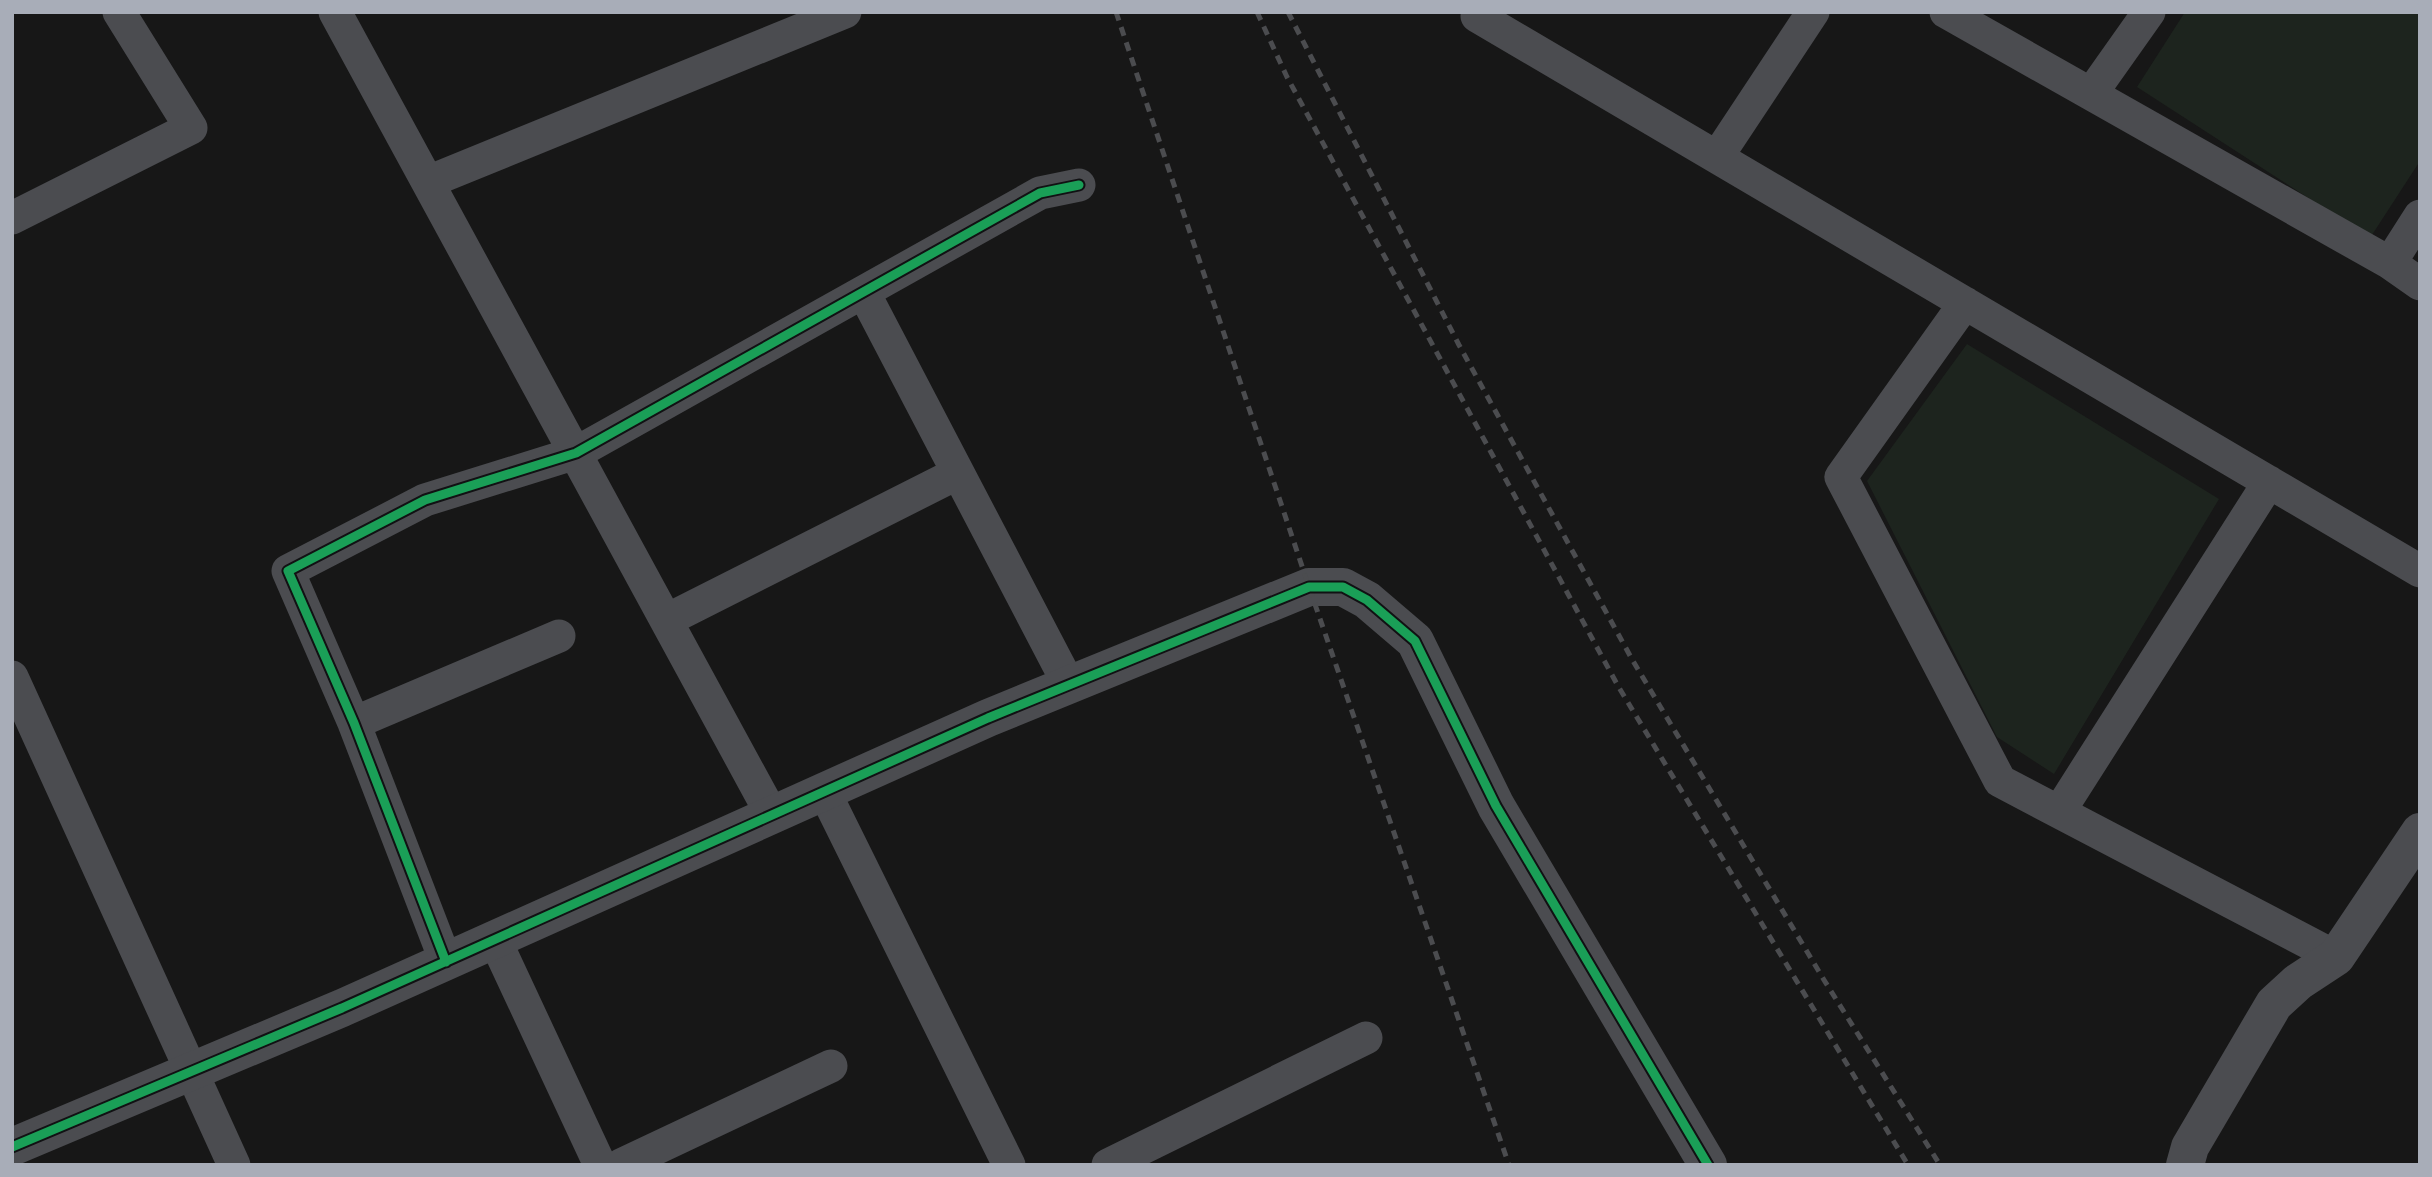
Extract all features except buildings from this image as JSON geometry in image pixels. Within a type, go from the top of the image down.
[{"type":"street","points":[[12,218],[191,128],[119,12]]},
{"type":"street","points":[[335,12],[772,815]]},
{"type":"street","points":[[428,182],[845,12]]},
{"type":"street","points":[[1717,157],[1813,12]]},
{"type":"street","points":[[1946,12],[2390,263],[2420,284]]},
{"type":"street","points":[[2091,94],[2149,12]]},
{"type":"street","points":[[1477,16],[2420,571]]},
{"type":"street","points":[[446,962],[354,723],[288,571],[425,500],[576,453],[1040,194],[1079,185]]},
{"type":"street","points":[[2390,263],[2420,216]]},
{"type":"street","points":[[864,293],[1069,685]]},
{"type":"street","points":[[1965,303],[1841,477],[2000,782],[2336,957]]},
{"type":"street","points":[[667,620],[958,473]]},
{"type":"street","points":[[2059,812],[2269,482]]},
{"type":"street","points":[[12,1147],[446,962],[989,718],[1309,587],[1343,587],[1367,600],[1415,641],[1496,806],[1709,1165]]},
{"type":"street","points":[[354,723],[559,636]]},
{"type":"street","points":[[12,677],[234,1165]]},
{"type":"street","points":[[824,791],[1009,1165]]},
{"type":"street","points":[[2186,1165],[2190,1147],[2274,1004],[2298,982],[2336,957],[2420,832]]},
{"type":"street","points":[[495,940],[600,1165]]},
{"type":"street","points":[[1108,1165],[1366,1038]]},
{"type":"street","points":[[621,1165],[831,1066]]},
{"type":"shaded area","points":[[2185,12],[2420,12],[2420,161],[2370,238],[2137,87]]},
{"type":"shaded area","points":[[1967,344],[2219,499],[2054,774],[1997,737],[1867,481]]},
{"type":"railway","points":[[1116,12],[1309,587],[1509,1165]]},
{"type":"railway","points":[[1257,12],[1287,77],[1618,686],[1908,1165]]},
{"type":"railway","points":[[1288,12],[1459,345],[1633,661],[1824,980],[1940,1165]]},
{"type":"cycle path","points":[[446,962],[354,723],[288,571],[425,500],[576,453],[1040,193],[1079,185]]},
{"type":"cycle path","points":[[12,1147],[342,1008],[988,718],[1309,587],[1343,587],[1367,600],[1415,641],[1496,806],[1708,1165]]}]
